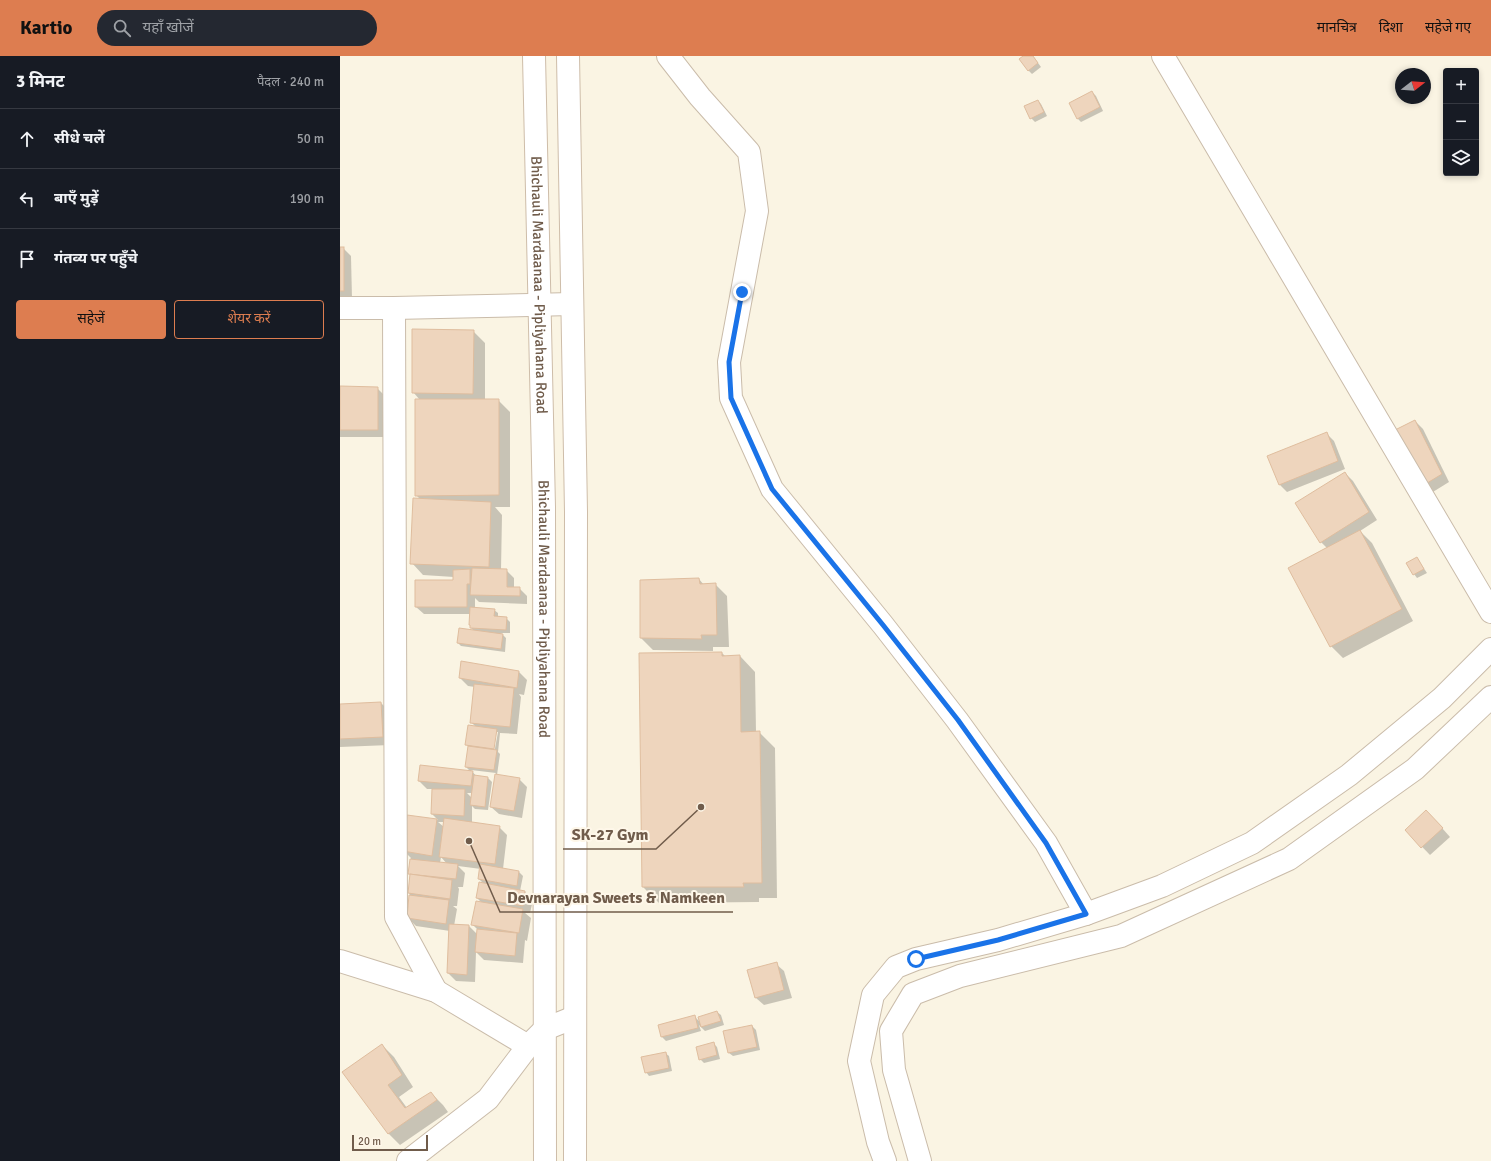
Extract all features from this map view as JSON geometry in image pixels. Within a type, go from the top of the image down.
[{"type":"street","name":"Bhichauli Mardaanaa - Pipliyahana Road","points":[[534,56],[544,506],[545,1161]]},
{"type":"street","name":"Bhichauli Mardaanaa - Pipliyahana Road","points":[[568,56],[576,512],[575,1161]]},
{"type":"street","points":[[668,56],[700,97],[749,152],[757,211],[729,362],[731,398],[772,489],[958,720],[1046,843],[1086,914]]},
{"type":"street","points":[[1163,56],[1491,612]]},
{"type":"street","points":[[340,308],[572,304]]},
{"type":"street","points":[[394,308],[396,917],[436,992]]},
{"type":"street","points":[[885,1161],[878,1142],[859,1061],[873,995],[896,967],[916,959],[998,940],[1086,914],[1162,886],[1252,843],[1349,775],[1442,698],[1491,649]]},
{"type":"street","points":[[920,1161],[894,1070],[891,1030],[913,994],[960,976],[1121,936],[1289,859],[1415,769],[1491,697]]},
{"type":"street","points":[[340,961],[436,992],[528,1046]]},
{"type":"street","points":[[408,1161],[488,1099],[528,1046],[544,1029],[575,1017]]},
{"type":"building","points":[[1023,56],[1033,56],[1038,63],[1028,71],[1019,59]]},
{"type":"building","points":[[1092,91],[1100,107],[1077,119],[1069,103]]},
{"type":"building","points":[[1038,100],[1044,112],[1030,119],[1024,106]]},
{"type":"building","points":[[340,247],[344,247],[344,291],[340,291]]},
{"type":"building","points":[[412,329],[474,330],[473,394],[412,393]]},
{"type":"building","points":[[340,386],[378,387],[378,430],[340,430]]},
{"type":"building","points":[[415,399],[499,399],[499,495],[415,496]]},
{"type":"building","points":[[1415,420],[1442,474],[1419,488],[1389,433]]},
{"type":"building","points":[[1327,432],[1338,461],[1279,485],[1267,456]]},
{"type":"building","points":[[1345,472],[1369,512],[1320,543],[1295,503]]},
{"type":"building","points":[[413,498],[491,502],[489,567],[410,564]]},
{"type":"building","points":[[1360,530],[1402,609],[1330,647],[1288,568]]},
{"type":"building","points":[[1417,557],[1424,569],[1413,575],[1406,563]]},
{"type":"building","points":[[472,568],[507,569],[507,587],[520,587],[520,596],[470,595]]},
{"type":"building","points":[[470,569],[470,584],[467,584],[467,607],[415,607],[415,580],[453,580],[453,570]]},
{"type":"building","points":[[699,578],[700,584],[716,583],[717,635],[701,635],[702,639],[640,638],[640,580]]},
{"type":"building","points":[[470,607],[495,609],[494,616],[507,617],[506,630],[470,628]]},
{"type":"building","points":[[459,628],[503,634],[501,649],[457,643]]},
{"type":"building","points":[[722,652],[722,656],[740,655],[741,732],[760,731],[762,883],[743,883],[744,887],[642,887],[639,653]]},
{"type":"building","points":[[461,661],[519,671],[517,688],[459,678]]},
{"type":"building","points":[[474,684],[514,688],[510,727],[470,723]]},
{"type":"building","points":[[381,702],[383,737],[340,739],[340,704]]},
{"type":"building","points":[[468,725],[497,729],[494,749],[465,745]]},
{"type":"building","points":[[468,746],[497,750],[494,770],[465,767]]},
{"type":"building","points":[[420,765],[473,771],[471,786],[418,781]]},
{"type":"building","points":[[495,774],[520,778],[514,811],[490,807]]},
{"type":"building","points":[[474,775],[488,777],[485,807],[470,805]]},
{"type":"building","points":[[432,789],[465,789],[464,816],[431,814]]},
{"type":"building","points":[[1426,810],[1443,828],[1421,848],[1405,830]]},
{"type":"building","points":[[407,815],[437,819],[432,856],[403,851]]},
{"type":"building","points":[[444,818],[500,826],[495,864],[439,857]]},
{"type":"building","points":[[410,859],[458,864],[456,879],[408,874]]},
{"type":"building","points":[[480,864],[519,871],[517,886],[478,879]]},
{"type":"building","points":[[410,874],[452,880],[450,899],[408,893]]},
{"type":"building","points":[[479,882],[525,891],[523,906],[476,898]]},
{"type":"building","points":[[409,895],[449,900],[446,924],[407,918]]},
{"type":"building","points":[[476,901],[523,909],[519,933],[471,925]]},
{"type":"building","points":[[449,924],[469,925],[467,975],[447,973]]},
{"type":"building","points":[[477,929],[517,933],[515,956],[475,952]]},
{"type":"building","points":[[777,962],[784,990],[755,998],[747,970]]},
{"type":"building","points":[[717,1011],[721,1021],[701,1027],[698,1017]]},
{"type":"building","points":[[695,1015],[698,1028],[661,1037],[658,1025]]},
{"type":"building","points":[[752,1025],[757,1047],[728,1053],[723,1031]]},
{"type":"building","points":[[714,1042],[717,1055],[699,1060],[696,1047]]},
{"type":"building","points":[[382,1044],[402,1075],[388,1085],[405,1108],[431,1092],[437,1100],[388,1134],[342,1072]]},
{"type":"building","points":[[666,1052],[669,1068],[645,1073],[641,1057]]},
{"type":"place","name":"SK-27 Gym","points":[[701,807]]},
{"type":"place","name":"Devnarayan Sweets & Namkeen","points":[[469,841]]},
{"type":"route","points":[[742,292],[729,362],[731,398],[772,489],[958,720],[1046,843],[1086,914],[998,940],[916,959]]}]
